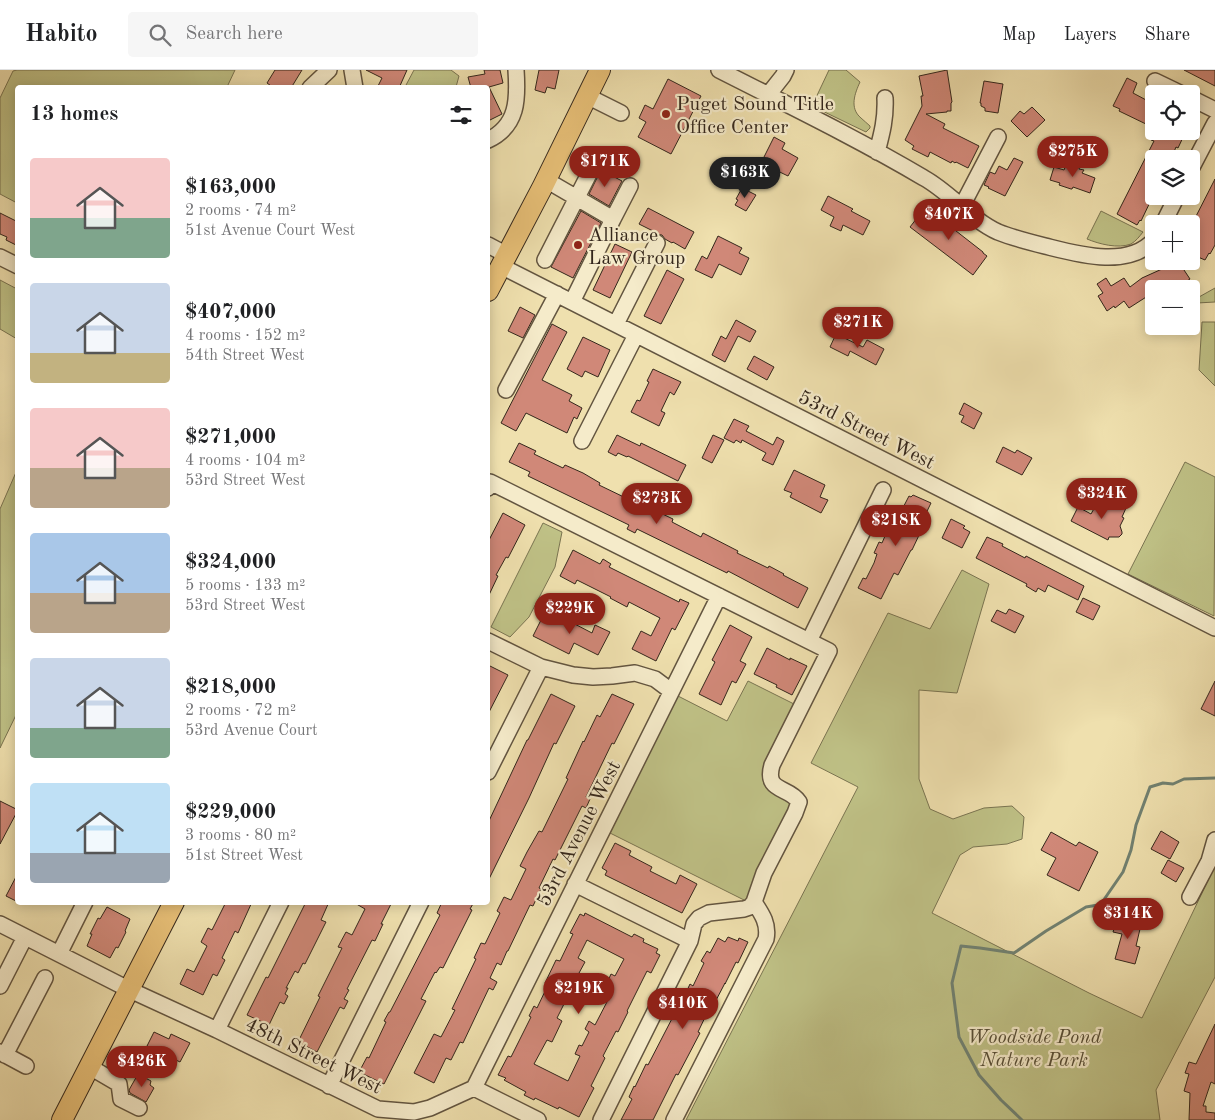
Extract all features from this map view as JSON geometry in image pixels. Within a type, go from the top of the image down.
[{"type":"main road","points":[[490,288],[600,70]]},
{"type":"main road","points":[[62,1120],[172,905]]},
{"type":"street","points":[[313,85],[329,70]]},
{"type":"street","points":[[352,70],[354,85]]},
{"type":"street","points":[[490,139],[503,130],[514,114],[517,90],[516,70]]},
{"type":"street","points":[[719,70],[877,152],[938,187],[974,217],[991,228],[1010,236],[1074,252],[1099,256],[1118,256],[1145,247]]},
{"type":"street","points":[[768,95],[786,70]]},
{"type":"street","points":[[1155,81],[1163,85]]},
{"type":"street","points":[[587,96],[621,113]]},
{"type":"street","points":[[877,152],[886,113],[885,98]]},
{"type":"street","points":[[1200,102],[1215,110]]},
{"type":"street","points":[[1200,152],[1215,123]]},
{"type":"street","points":[[962,206],[998,137]]},
{"type":"street","points":[[545,260],[592,168]]},
{"type":"street","points":[[546,180],[613,219]]},
{"type":"street","points":[[572,302],[630,186]]},
{"type":"street","points":[[616,324],[657,244]]},
{"type":"street","name":"53rd Street West","points":[[490,247],[504,260],[572,302],[1215,628]]},
{"type":"street","points":[[0,257],[15,264]]},
{"type":"street","points":[[506,390],[557,294]]},
{"type":"street","points":[[582,441],[636,335]]},
{"type":"street","points":[[490,485],[829,651],[772,765],[770,776],[773,784],[798,800],[799,806],[764,873],[754,902],[750,907],[744,909],[709,913],[699,918],[694,924],[690,941],[602,1120]]},
{"type":"street","points":[[809,641],[883,490]]},
{"type":"street","name":"53rd Avenue West","points":[[474,1088],[719,596]]},
{"type":"street","points":[[490,642],[541,667],[573,675],[593,677],[635,673],[654,680],[671,691]]},
{"type":"street","points":[[490,768],[541,667]]},
{"type":"street","points":[[1190,898],[1209,861],[1215,840]]},
{"type":"street","points":[[575,884],[690,941]]},
{"type":"street","points":[[674,1120],[766,939],[767,925],[754,902]]},
{"type":"street","points":[[59,954],[84,905]]},
{"type":"street","points":[[217,1030],[280,905]]},
{"type":"street","points":[[328,1086],[419,905]]},
{"type":"street","name":"48th Street West","points":[[0,924],[130,990],[217,1030],[378,1109],[414,1112],[430,1108],[474,1088]]},
{"type":"street","points":[[0,986],[25,937]]},
{"type":"street","points":[[26,1066],[3,1053],[45,978]]},
{"type":"street","points":[[90,1067],[119,1084],[121,1098],[139,1108]]},
{"type":"street","points":[[474,1088],[538,1120]]},
{"type":"green space","points":[[235,70],[228,85],[15,85],[15,202],[0,194],[0,98],[13,71]]},
{"type":"green space","points":[[414,70],[451,70],[459,76],[457,85],[406,85]]},
{"type":"green space","points":[[829,70],[846,70],[860,82],[854,105],[857,114],[870,126],[866,132],[812,106]]},
{"type":"green space","points":[[1101,211],[1143,232],[1131,244],[1120,246],[1097,243],[1087,239]]},
{"type":"green space","points":[[0,280],[15,288],[15,338],[0,329]]},
{"type":"green space","points":[[1215,288],[1215,302],[1200,303],[1200,296]]},
{"type":"green space","points":[[1202,322],[1215,322],[1215,386],[1199,370]]},
{"type":"green space","points":[[1185,462],[1215,477],[1214,616],[1128,574]]},
{"type":"green space","points":[[15,475],[15,717],[0,748],[0,509]]},
{"type":"green space","points":[[543,523],[562,532],[555,567],[529,617],[510,637],[491,627]]},
{"type":"green space","name":"Woodside Pond Nature Park","points":[[962,570],[989,584],[957,693],[919,690],[919,779],[930,809],[953,819],[984,808],[1012,806],[1024,817],[1022,839],[1007,844],[973,847],[960,855],[932,913],[1142,1018],[1215,866],[1215,977],[1156,1090],[1160,1120],[686,1120],[858,787],[811,763],[888,613],[930,629]]},
{"type":"green space","points":[[748,681],[798,706],[765,778],[767,788],[787,798],[791,803],[746,901],[608,832],[678,696],[727,721]]},
{"type":"building","points":[[275,70],[302,70],[293,85],[270,85],[267,83]]},
{"type":"building","points":[[366,70],[407,70],[400,85],[378,85],[382,78]]},
{"type":"building","points":[[484,70],[500,70],[503,83],[490,87],[490,85],[470,85],[468,77],[485,74]]},
{"type":"building","points":[[539,70],[559,70],[555,89],[547,87],[545,93],[535,90]]},
{"type":"building","points":[[947,70],[952,102],[951,111],[926,114],[945,124],[943,128],[979,146],[968,168],[956,162],[952,161],[951,163],[930,152],[928,157],[912,149],[914,146],[905,140],[922,106],[921,96],[923,96],[919,76]]},
{"type":"building","points":[[1184,70],[1215,70],[1215,86]]},
{"type":"building","points":[[1127,78],[1137,83],[1133,93],[1145,99],[1145,124],[1119,111],[1120,109],[1113,106]]},
{"type":"building","name":"Puget Sound Title Office Center","points":[[668,79],[701,96],[671,154],[638,137],[646,122],[639,118],[645,105],[653,109]]},
{"type":"building","points":[[984,81],[1003,84],[998,113],[985,111],[985,108],[981,106]]},
{"type":"building","points":[[490,89],[502,114],[490,120]]},
{"type":"building","points":[[1032,107],[1045,120],[1027,137],[1011,121],[1020,111],[1024,114]]},
{"type":"building","points":[[774,137],[785,143],[782,149],[798,158],[788,176],[761,163]]},
{"type":"building","points":[[1151,140],[1182,140],[1178,148],[1176,147],[1175,150],[1149,150],[1154,141]]},
{"type":"building","points":[[1014,158],[1023,162],[1005,196],[984,185],[990,172],[995,174],[999,166],[1007,170]]},
{"type":"building","points":[[1145,159],[1145,205],[1149,205],[1141,221],[1137,225],[1117,214]]},
{"type":"building","points":[[1067,162],[1080,166],[1079,169],[1084,170],[1082,173],[1095,178],[1090,193],[1073,187],[1071,189],[1050,180],[1054,167],[1064,170]]},
{"type":"building","points":[[601,170],[622,181],[609,206],[589,194]]},
{"type":"building","points":[[1215,179],[1215,245],[1205,260],[1200,258],[1200,215],[1197,215]]},
{"type":"building","points":[[742,188],[756,195],[746,211],[735,205]]},
{"type":"building","points":[[828,196],[853,209],[851,211],[870,221],[863,235],[843,225],[841,231],[830,226],[834,217],[821,210]]},
{"type":"building","points":[[648,208],[694,232],[685,249],[639,224]]},
{"type":"building","points":[[924,209],[942,220],[987,256],[973,275],[910,227]]},
{"type":"building","points":[[581,211],[601,223],[573,278],[551,267]]},
{"type":"building","points":[[0,213],[15,220],[15,244],[6,240],[7,237],[0,234]]},
{"type":"building","points":[[718,236],[742,248],[739,253],[749,258],[741,275],[719,264],[712,278],[695,270],[702,256],[707,259]]},
{"type":"building","points":[[615,244],[632,252],[610,298],[593,290]]},
{"type":"building","points":[[667,270],[684,279],[661,324],[644,316]]},
{"type":"building","points":[[1160,270],[1184,270],[1190,279],[1145,280],[1145,298],[1129,308],[1124,301],[1107,311],[1098,296],[1103,293],[1097,284],[1106,278],[1111,286],[1124,278],[1130,287],[1142,278]]},
{"type":"building","points":[[520,307],[535,315],[523,338],[508,331]]},
{"type":"building","points":[[736,320],[756,331],[750,342],[738,336],[725,362],[712,355],[721,336],[726,339]]},
{"type":"building","points":[[552,324],[567,332],[542,380],[572,395],[569,401],[582,408],[577,419],[574,417],[567,433],[526,413],[516,431],[501,423]]},
{"type":"building","points":[[836,334],[863,347],[867,340],[884,349],[876,365],[850,351],[848,356],[830,347]]},
{"type":"building","points":[[583,337],[610,350],[598,377],[585,371],[582,377],[567,369]]},
{"type":"building","points":[[754,356],[774,367],[767,380],[747,369]]},
{"type":"building","points":[[653,369],[681,382],[674,395],[670,392],[661,411],[665,413],[659,426],[631,412],[637,400],[640,401]]},
{"type":"building","points":[[964,403],[982,413],[974,429],[961,422],[964,416],[959,414]]},
{"type":"building","points":[[734,419],[749,426],[746,431],[773,445],[777,437],[784,441],[773,465],[762,460],[766,453],[742,440],[741,443],[736,440],[734,443],[724,438]]},
{"type":"building","points":[[617,435],[640,446],[641,443],[686,465],[678,481],[628,456],[618,453],[616,456],[608,452]]},
{"type":"building","points":[[713,435],[724,440],[712,463],[702,458]]},
{"type":"building","points":[[519,443],[536,451],[534,454],[563,468],[565,465],[583,473],[600,483],[599,485],[673,519],[672,522],[701,537],[703,533],[738,551],[737,553],[768,568],[769,566],[808,588],[798,608],[728,571],[727,573],[637,529],[635,533],[627,529],[629,525],[528,476],[530,472],[509,462]]},
{"type":"building","points":[[1003,447],[1015,453],[1017,450],[1032,458],[1022,475],[996,462]]},
{"type":"building","points":[[794,470],[825,485],[820,497],[828,500],[821,513],[790,497],[792,493],[784,490]]},
{"type":"building","points":[[913,495],[931,503],[918,530],[921,531],[912,550],[898,575],[894,573],[881,599],[858,588],[863,578],[866,579],[874,563],[877,554],[874,553],[879,542],[882,543],[888,529],[891,531],[909,496]]},
{"type":"building","points":[[1110,500],[1126,508],[1120,526],[1122,534],[1119,537],[1109,537],[1108,540],[1071,521],[1078,507],[1091,514],[1096,505],[1106,510]]},
{"type":"building","points":[[503,513],[525,525],[508,558],[506,557],[496,575],[498,576],[490,593],[490,538]]},
{"type":"building","points":[[951,519],[965,526],[963,528],[970,532],[962,548],[942,538]]},
{"type":"building","points":[[987,537],[1003,544],[1002,546],[1025,558],[1026,556],[1084,586],[1078,600],[1048,585],[1045,592],[1038,588],[1036,592],[1026,586],[1027,584],[976,558]]},
{"type":"building","points":[[573,550],[600,564],[603,559],[611,564],[609,567],[679,602],[680,599],[689,603],[675,630],[672,628],[656,661],[632,649],[641,631],[651,636],[660,618],[629,602],[627,607],[577,580],[575,584],[560,576]]},
{"type":"building","points":[[1083,598],[1100,606],[1093,620],[1076,612]]},
{"type":"building","points":[[1009,609],[1024,616],[1015,633],[991,621],[997,610],[1006,614]]},
{"type":"building","points":[[545,612],[566,623],[567,620],[592,633],[595,625],[610,632],[598,655],[574,643],[569,654],[533,636]]},
{"type":"building","points":[[730,625],[752,637],[740,661],[746,664],[736,683],[732,681],[721,705],[699,694],[715,662],[712,660]]},
{"type":"building","points":[[767,648],[790,660],[790,658],[807,666],[792,695],[754,674]]},
{"type":"building","points":[[490,666],[508,675],[490,710]]},
{"type":"building","points":[[1215,681],[1215,716],[1201,709]]},
{"type":"building","points":[[551,694],[575,706],[556,744],[554,743],[490,877],[490,819]]},
{"type":"building","points":[[612,694],[634,704],[614,744],[612,743],[586,797],[590,799],[586,808],[582,806],[555,860],[553,859],[539,888],[541,889],[533,906],[530,905],[501,965],[497,963],[490,978],[497,982],[493,990],[489,988],[463,1043],[460,1042],[451,1060],[446,1058],[434,1083],[414,1073],[434,1034],[441,1037],[455,1010],[452,1009],[476,959],[474,958],[481,943],[485,944],[500,913],[497,911],[504,897],[511,900],[526,869],[520,866],[539,831],[542,832],[568,779],[566,778],[583,741],[597,715],[600,717]]},
{"type":"building","points":[[0,801],[15,808],[15,816],[0,844]]},
{"type":"building","points":[[1161,831],[1179,842],[1170,859],[1151,849]]},
{"type":"building","points":[[1051,832],[1076,846],[1079,842],[1098,852],[1079,891],[1047,875],[1056,858],[1041,850]]},
{"type":"building","points":[[615,843],[631,851],[629,855],[652,867],[650,871],[676,884],[680,875],[697,884],[682,913],[605,875],[607,871],[602,868]]},
{"type":"building","points":[[1168,860],[1184,868],[1176,882],[1161,873]]},
{"type":"building","points":[[15,879],[15,900],[6,896]]},
{"type":"building","points":[[224,905],[251,905],[238,933],[235,931],[222,958],[225,960],[217,976],[213,974],[203,995],[180,984],[187,969],[194,972],[207,946],[201,942],[208,928],[212,930]]},
{"type":"building","points":[[304,905],[328,905],[321,920],[326,922],[305,964],[303,963],[298,973],[295,971],[286,988],[288,988],[285,994],[288,996],[284,1004],[280,1002],[269,1025],[247,1015],[266,977],[268,978]]},
{"type":"building","points":[[358,905],[390,905],[375,941],[372,940],[347,989],[349,990],[344,999],[348,1001],[344,1009],[340,1007],[317,1052],[298,1042],[342,948],[338,947],[346,932],[352,935],[365,909]]},
{"type":"building","points":[[441,905],[472,905],[470,909],[472,910],[443,968],[440,967],[435,972],[421,999],[426,1001],[384,1084],[359,1072],[367,1057],[369,1058],[386,1022],[384,1021],[440,915],[437,913]]},
{"type":"building","points":[[107,907],[130,919],[118,948],[116,947],[110,958],[87,946],[92,934],[90,934],[98,918],[100,919]]},
{"type":"building","points":[[585,913],[632,937],[634,934],[644,939],[643,942],[658,949],[656,953],[660,955],[651,973],[647,971],[618,1032],[616,1031],[603,1056],[605,1058],[591,1086],[594,1088],[579,1117],[559,1107],[558,1109],[524,1095],[526,1092],[504,1080],[506,1078],[498,1075],[508,1056],[511,1057],[531,1017],[529,1016],[534,1006],[537,1008],[548,985],[545,983],[556,960],[560,961],[573,934],[570,933],[580,914],[584,916]],"holes":[[[587,940],[624,959],[615,976],[611,974],[607,983],[612,986],[606,997],[609,998],[595,1025],[589,1021],[585,1029],[589,1032],[582,1046],[579,1045],[575,1054],[580,1056],[568,1081],[534,1064],[547,1040],[552,1042],[562,1021],[557,1018],[569,994],[574,996],[584,975],[579,973],[585,962],[578,958]]]},
{"type":"building","points":[[1129,915],[1140,918],[1137,928],[1140,929],[1136,946],[1140,947],[1135,964],[1115,959],[1122,934],[1113,932],[1117,919],[1127,922]]},
{"type":"building","points":[[728,937],[738,941],[739,938],[748,942],[712,1008],[710,1007],[698,1032],[700,1033],[678,1075],[676,1074],[653,1120],[621,1120],[632,1099],[629,1097],[634,1086],[646,1064],[648,1065],[678,1007],[675,1006],[681,995],[684,997],[690,984],[693,986],[704,963],[701,961],[707,951],[710,953],[718,938],[725,942]]},
{"type":"building","points":[[1215,1024],[1215,1084],[1211,1082],[1203,1106],[1206,1106],[1206,1112],[1215,1113],[1215,1120],[1189,1120],[1190,1093],[1184,1091],[1189,1074],[1185,1073],[1189,1062],[1196,1064]]},
{"type":"building","points":[[154,1032],[169,1039],[171,1034],[190,1043],[180,1062],[147,1046]]},
{"type":"building","points":[[138,1074],[151,1081],[150,1085],[154,1088],[146,1102],[130,1093],[129,1090]]},
{"type":"waterway","points":[[1022,1120],[979,1075],[959,1037],[952,983],[961,946],[1014,953],[1086,907],[1098,905],[1103,901],[1123,872],[1131,850],[1136,825],[1150,787],[1163,783],[1173,784],[1184,779],[1215,778]]},
{"type":"place","name":"Puget Sound Title Office Center","points":[[666,114]]},
{"type":"place","name":"Alliance Law Group","points":[[578,245]]}]
